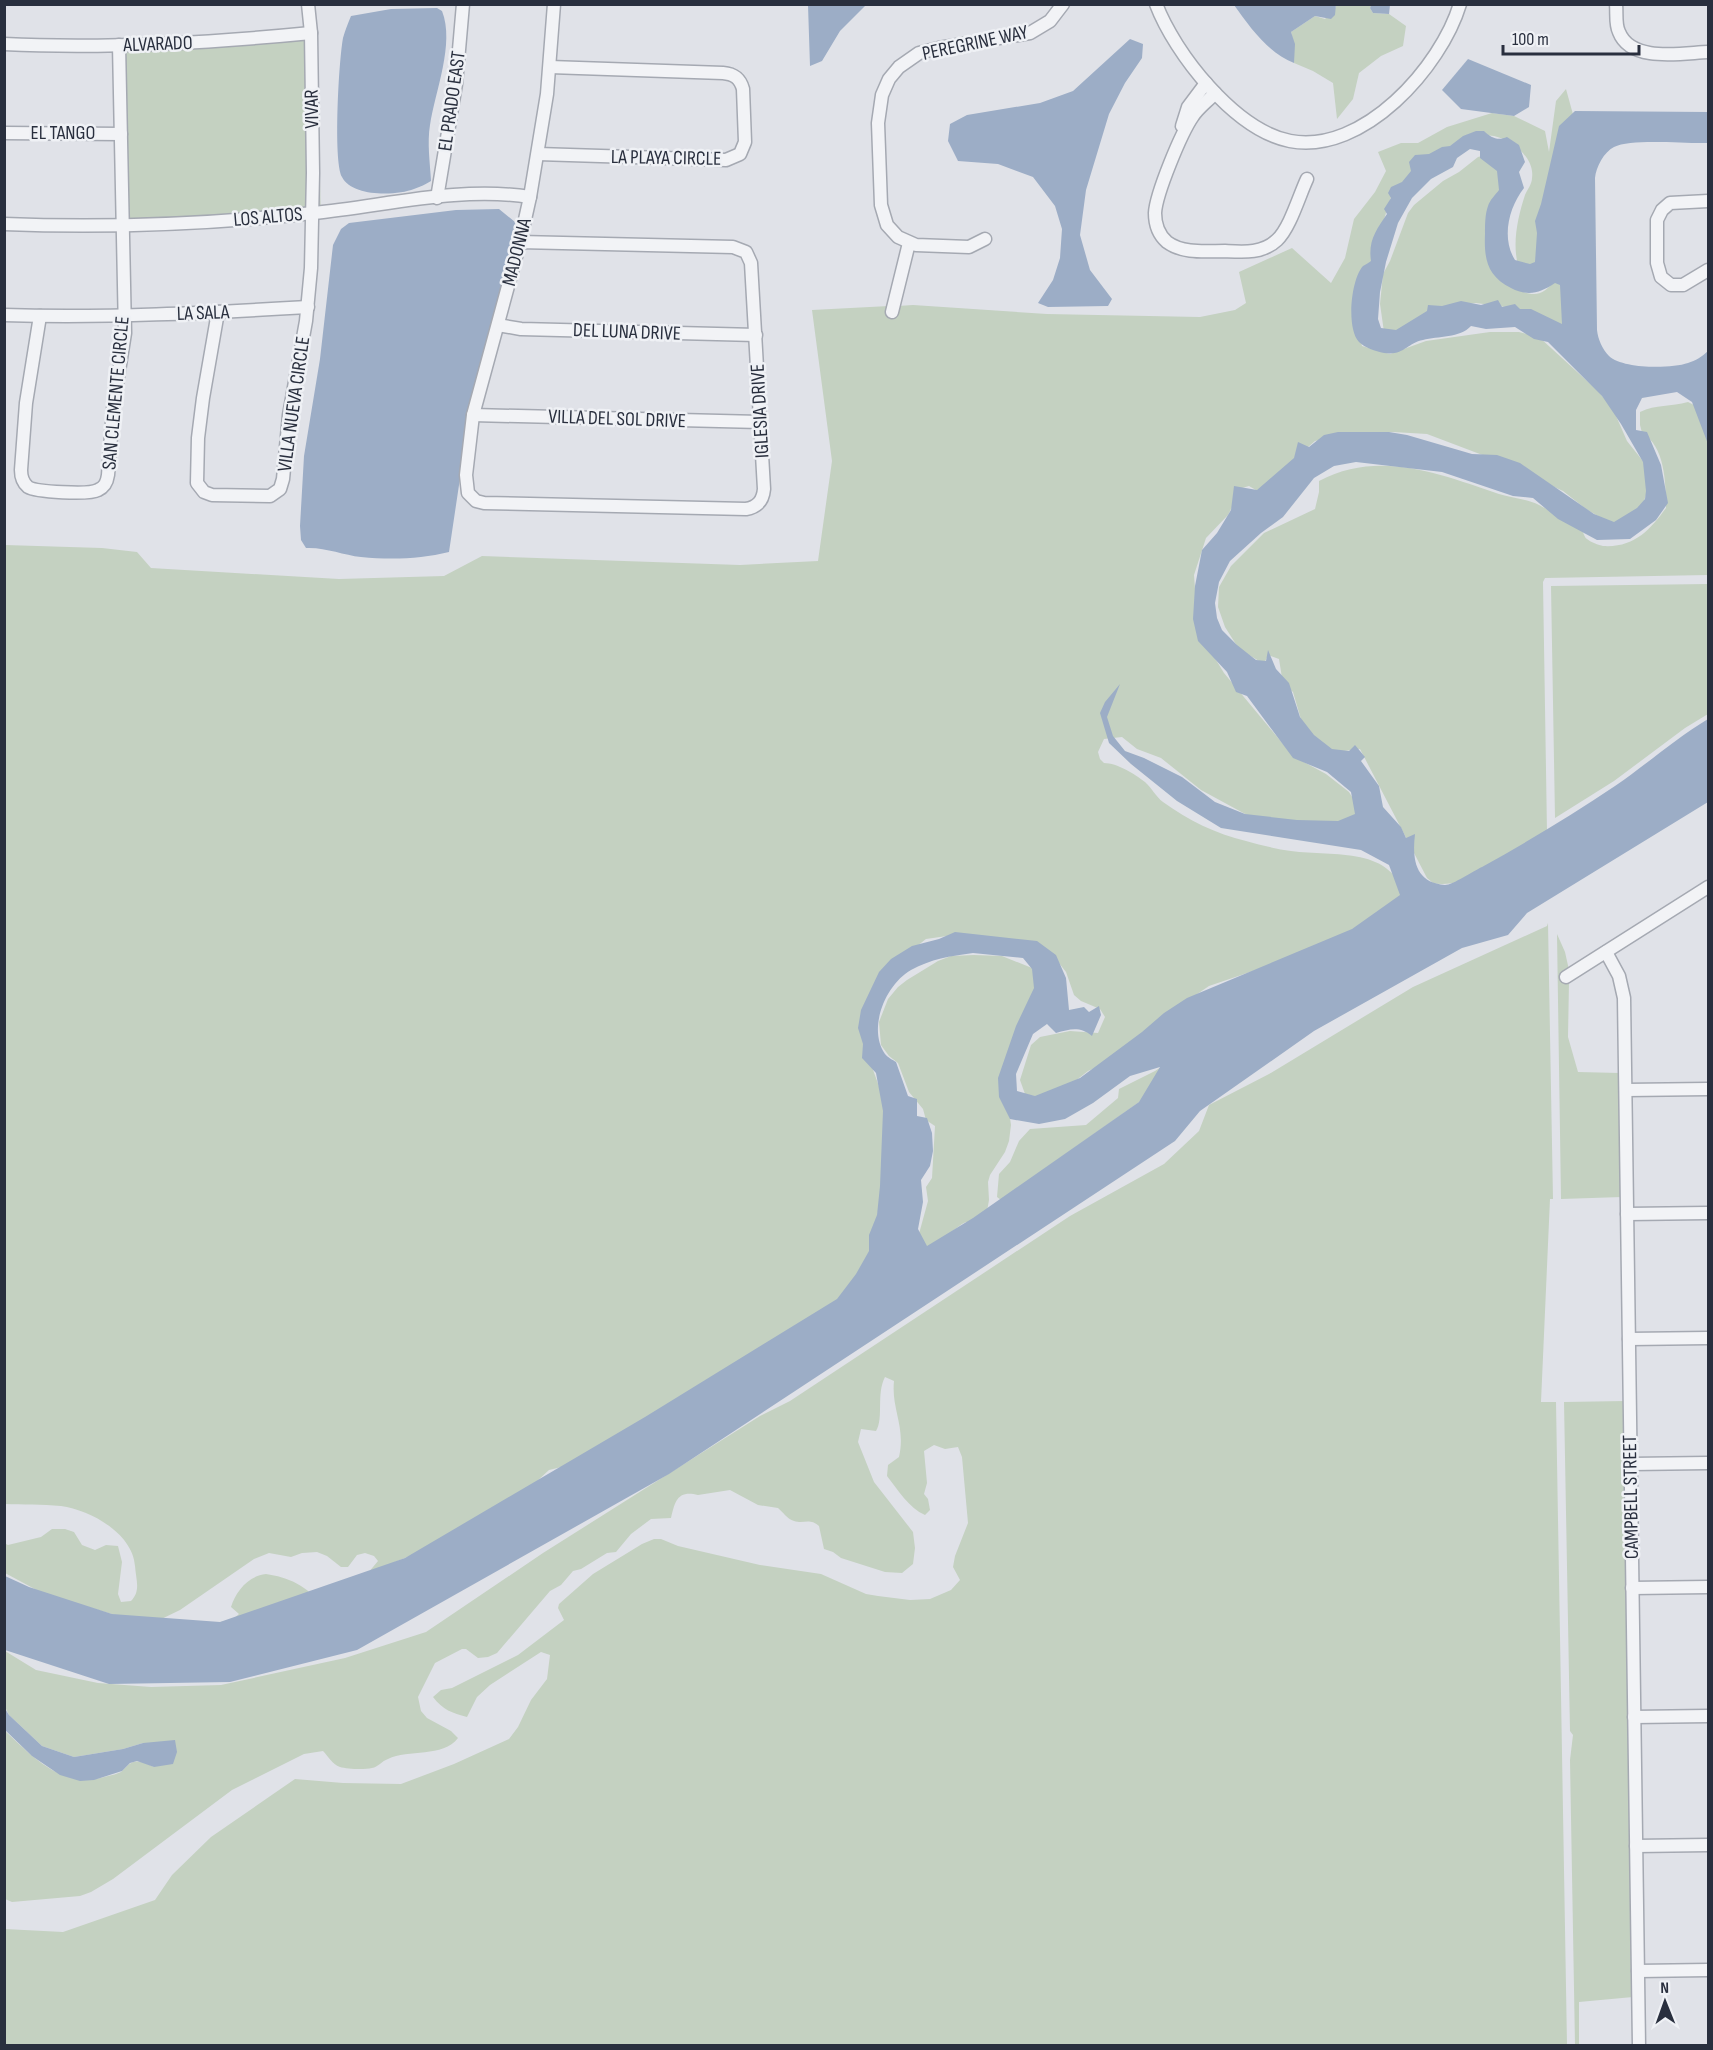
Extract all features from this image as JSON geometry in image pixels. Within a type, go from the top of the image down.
[{"type":"street","name":"VIVAR","points":[[308,4],[311,33],[313,213]]},
{"type":"street","name":"EL PRADO EAST","points":[[437,198],[456,84],[463,4]]},
{"type":"street","name":"MADONNA","points":[[470,496],[466,490],[466,475],[473,415],[530,197],[550,68],[555,4]]},
{"type":"street","name":"PEREGRINE WAY","points":[[909,243],[894,234],[887,225],[882,205],[878,115],[880,101],[890,79],[905,62],[929,50],[1030,33],[1050,21],[1063,4]]},
{"type":"street","points":[[1156,4],[1174,42],[1215,93],[1252,123],[1275,136],[1288,141],[1302,142],[1332,138],[1374,118],[1393,104],[1412,86],[1444,41],[1460,4]]},
{"type":"street","points":[[1616,4],[1618,31],[1628,46],[1635,50],[1646,53],[1708,52]]},
{"type":"street","name":"ALVARADO","points":[[4,44],[119,45],[216,42],[311,33]]},
{"type":"street","name":"SAN CLEMENTE CIRCLE","points":[[40,316],[26,403],[21,476],[24,483],[33,490],[91,492],[103,488],[108,475],[113,409],[124,341],[119,45]]},
{"type":"street","name":"LA PLAYA CIRCLE","points":[[538,154],[726,160],[740,154],[745,142],[742,85],[739,79],[730,74],[550,68]]},
{"type":"street","points":[[1206,84],[1186,110],[1181,136],[1155,215],[1160,233],[1175,247],[1191,250],[1246,252],[1266,248],[1283,233],[1307,179]]},
{"type":"street","points":[[1181,136],[1197,111],[1215,93]]},
{"type":"street","name":"EL TANGO","points":[[4,133],[121,134]]},
{"type":"street","name":"LOS ALTOS","points":[[4,224],[214,221],[313,213],[488,193],[530,197]]},
{"type":"street","points":[[1708,201],[1670,203],[1661,211],[1657,225],[1657,268],[1663,280],[1671,285],[1683,285],[1708,270]]},
{"type":"street","points":[[308,307],[312,268],[313,213]]},
{"type":"street","points":[[892,312],[909,243],[926,246],[969,247],[985,239]]},
{"type":"street","name":"IGLESIA DRIVE","points":[[470,496],[484,503],[749,509],[759,502],[764,494],[752,263],[748,255],[739,249],[520,242]]},
{"type":"street","name":"VILLA NUEVA CIRCLE","points":[[218,312],[203,398],[197,483],[200,490],[212,495],[264,497],[277,492],[282,483],[289,415],[308,307]]},
{"type":"street","name":"LA SALA","points":[[4,315],[124,315],[308,307]]},
{"type":"street","name":"DEL LUNA DRIVE","points":[[498,325],[521,329],[756,335]]},
{"type":"street","name":"VILLA DEL SOL DRIVE","points":[[473,415],[760,422]]},
{"type":"street","points":[[1566,977],[1708,887]]},
{"type":"street","name":"CAMPBELL STREET","points":[[1606,952],[1619,976],[1622,987],[1626,1090],[1639,2046]]},
{"type":"street","points":[[1626,1090],[1708,1089]]},
{"type":"street","points":[[1627,1214],[1708,1213]]},
{"type":"street","points":[[1629,1339],[1708,1338]]},
{"type":"street","points":[[1631,1464],[1708,1463]]},
{"type":"street","points":[[1632,1588],[1708,1587]]},
{"type":"street","points":[[1634,1717],[1708,1716]]},
{"type":"street","points":[[1636,1846],[1708,1845]]},
{"type":"street","points":[[1638,1971],[1708,1970]]},
{"type":"green space","points":[[1336,5],[1372,5],[1370,8],[1373,13],[1389,14],[1406,26],[1403,46],[1381,56],[1359,73],[1353,99],[1337,119],[1333,83],[1294,63],[1294,44],[1291,32],[1315,16],[1325,19]]},
{"type":"green space","points":[[316,29],[321,219],[125,228],[116,43]]},
{"type":"green space","points":[[1566,89],[1574,118],[1544,249],[1531,268],[1518,265],[1516,257],[1520,212],[1532,180],[1530,164],[1521,151],[1508,141],[1494,136],[1475,135],[1391,197],[1381,229],[1359,334],[1362,346],[1390,354],[1426,341],[1490,332],[1519,332],[1539,337],[1598,391],[1613,409],[1627,441],[1646,465],[1649,486],[1642,507],[1613,525],[1586,509],[1563,491],[1493,459],[1427,434],[1358,432],[1315,441],[1286,466],[1261,493],[1249,486],[1242,488],[1228,515],[1206,538],[1194,575],[1197,616],[1205,642],[1224,673],[1288,750],[1349,792],[1363,815],[1352,827],[1247,815],[1201,790],[1161,758],[1137,749],[1122,737],[1104,739],[1098,752],[1104,763],[1131,772],[1145,782],[1163,802],[1182,815],[1213,830],[1280,849],[1360,857],[1376,862],[1389,870],[1399,883],[1405,901],[1315,950],[1209,986],[1175,1009],[1108,1062],[1088,1071],[1060,1093],[1038,1097],[1025,1094],[1020,1080],[1031,1045],[1040,1037],[1070,1031],[1098,1033],[1105,1017],[1100,1009],[1081,1001],[1074,995],[1066,972],[1055,958],[961,934],[926,939],[877,977],[872,1067],[886,1106],[890,1153],[870,1250],[847,1294],[582,1462],[549,1470],[507,1509],[439,1544],[368,1573],[378,1561],[374,1556],[365,1553],[357,1555],[348,1567],[341,1567],[327,1556],[317,1552],[302,1553],[291,1557],[269,1553],[254,1559],[180,1610],[149,1625],[44,1594],[5,1573],[4,1543],[8,1545],[41,1537],[52,1529],[65,1529],[74,1532],[82,1545],[95,1550],[106,1545],[118,1546],[122,1562],[118,1594],[121,1602],[131,1601],[137,1589],[135,1566],[127,1544],[119,1534],[97,1518],[73,1508],[61,1506],[5,1504],[5,545],[102,548],[137,552],[151,568],[339,579],[444,576],[482,556],[740,565],[818,561],[832,461],[812,310],[889,306],[886,316],[895,319],[898,306],[913,305],[1047,314],[1200,317],[1235,310],[1246,303],[1239,272],[1292,248],[1331,283],[1345,258],[1354,219],[1375,192],[1386,171],[1378,152],[1401,143],[1418,143],[1447,127],[1492,113],[1514,116],[1545,131],[1549,152],[1556,101]]},
{"type":"green space","points":[[1482,156],[1492,161],[1505,184],[1499,197],[1511,287],[1536,294],[1560,279],[1568,327],[1513,308],[1476,303],[1434,307],[1407,330],[1384,332],[1380,304],[1383,274],[1408,213],[1414,205],[1443,181]]},
{"type":"green space","points":[[1688,402],[1704,410],[1708,435],[1708,575],[1545,578],[1543,582],[1547,832],[1508,858],[1476,875],[1446,884],[1433,883],[1427,878],[1360,749],[1335,752],[1305,733],[1293,692],[1283,684],[1279,659],[1268,655],[1264,664],[1239,649],[1225,627],[1218,607],[1219,587],[1231,566],[1264,533],[1315,509],[1319,481],[1364,467],[1409,468],[1530,501],[1568,522],[1582,531],[1588,540],[1601,546],[1614,546],[1632,541],[1654,524],[1666,508],[1663,466],[1650,439],[1642,433],[1640,412]]},
{"type":"green space","points":[[1708,584],[1708,714],[1685,728],[1614,781],[1555,818],[1551,586]]},
{"type":"green space","points":[[1548,923],[1553,1199],[1550,1199],[1541,1402],[1556,1402],[1567,2045],[5,2045],[5,1929],[63,1932],[155,1900],[172,1875],[211,1837],[295,1779],[401,1784],[454,1764],[509,1739],[518,1727],[531,1700],[547,1679],[550,1655],[541,1652],[490,1685],[477,1697],[467,1717],[448,1710],[433,1697],[441,1690],[452,1688],[518,1655],[564,1620],[558,1608],[559,1604],[593,1574],[642,1544],[661,1539],[678,1546],[760,1565],[821,1574],[866,1594],[878,1596],[910,1600],[930,1599],[951,1590],[960,1580],[953,1567],[968,1523],[962,1457],[958,1447],[945,1449],[934,1445],[924,1451],[927,1483],[924,1494],[928,1499],[930,1510],[925,1515],[909,1503],[887,1476],[888,1465],[899,1457],[901,1436],[894,1400],[894,1381],[885,1377],[881,1391],[880,1419],[876,1431],[861,1429],[858,1442],[874,1482],[913,1532],[915,1548],[913,1564],[902,1573],[885,1572],[841,1558],[824,1549],[819,1526],[816,1524],[792,1520],[778,1508],[758,1505],[730,1490],[698,1495],[685,1494],[676,1502],[671,1518],[651,1519],[631,1534],[616,1552],[607,1553],[581,1569],[573,1571],[561,1585],[550,1591],[497,1653],[478,1658],[466,1649],[462,1649],[435,1663],[418,1697],[421,1711],[427,1718],[451,1731],[458,1738],[452,1744],[435,1751],[396,1756],[365,1769],[337,1766],[323,1751],[304,1754],[232,1790],[113,1879],[80,1896],[12,1902],[5,1899],[4,1730],[39,1761],[63,1775],[77,1779],[92,1779],[116,1774],[134,1762],[154,1767],[143,1743],[123,1749],[74,1757],[42,1746],[9,1715],[5,1707],[5,1651],[36,1670],[98,1683],[151,1687],[221,1685],[345,1658],[426,1632],[543,1553],[760,1416],[790,1401],[1070,1216],[1164,1164],[1199,1131],[1209,1105],[1269,1074],[1413,987],[1547,926]]},
{"type":"green space","points":[[1557,934],[1565,952],[1569,970],[1560,976],[1565,984],[1569,982],[1568,1037],[1578,1072],[1620,1073],[1622,1197],[1561,1199]]},
{"type":"green space","points":[[951,956],[1002,956],[1032,968],[1042,990],[1022,1030],[1009,1111],[1011,1125],[1009,1141],[1005,1152],[990,1175],[986,1217],[978,1223],[962,1224],[928,1249],[917,1241],[928,1201],[926,1187],[932,1178],[935,1126],[926,1120],[923,1109],[909,1092],[898,1063],[881,1045],[879,1022],[888,999],[907,980],[938,961]]},
{"type":"green space","points":[[1176,1057],[1152,1093],[1001,1200],[997,1197],[999,1174],[1010,1162],[1019,1141],[1030,1129],[1086,1125],[1118,1098],[1119,1089],[1155,1071]]},
{"type":"green space","points":[[1625,1401],[1633,1997],[1579,2002],[1579,2046],[1575,2045],[1570,1760],[1573,1735],[1570,1731],[1564,1402]]},
{"type":"green space","points":[[266,1574],[282,1577],[304,1588],[320,1606],[216,1623],[233,1619],[239,1614],[231,1607],[236,1595],[248,1581]]},
{"type":"water","points":[[1336,4],[1335,15],[1331,19],[1315,16],[1291,32],[1295,44],[1294,63],[1267,46],[1234,5]]},
{"type":"water","points":[[1372,4],[1390,5],[1389,14],[1373,13],[1370,8]]},
{"type":"water","points":[[808,5],[866,5],[840,31],[822,61],[810,66]]},
{"type":"water","points":[[437,8],[442,11],[446,38],[443,68],[429,132],[431,181],[414,189],[397,193],[375,193],[355,188],[347,184],[342,177],[339,167],[337,131],[341,49],[351,16],[391,9]]},
{"type":"water","points":[[1130,39],[1143,44],[1142,58],[1125,83],[1109,114],[1086,190],[1080,235],[1090,270],[1112,299],[1108,306],[1048,307],[1038,303],[1053,280],[1060,258],[1062,229],[1055,206],[1033,177],[998,164],[958,161],[948,141],[950,124],[967,115],[1040,103],[1073,91]]},
{"type":"water","points":[[1468,59],[1531,85],[1529,107],[1514,116],[1461,109],[1442,90]]},
{"type":"water","points":[[1575,111],[1708,112],[1708,143],[1622,144],[1610,149],[1604,156],[1595,178],[1597,330],[1604,350],[1609,356],[1625,363],[1635,366],[1659,367],[1688,363],[1708,351],[1708,444],[1692,402],[1677,392],[1642,398],[1636,410],[1636,430],[1647,432],[1661,465],[1668,503],[1656,520],[1630,539],[1597,540],[1558,519],[1533,498],[1513,496],[1442,472],[1356,462],[1334,466],[1314,478],[1283,517],[1230,561],[1219,582],[1215,603],[1217,618],[1222,630],[1256,660],[1266,661],[1268,650],[1276,669],[1289,683],[1300,717],[1314,735],[1332,749],[1349,751],[1355,745],[1365,757],[1361,761],[1379,786],[1383,807],[1401,827],[1406,838],[1415,834],[1415,861],[1422,875],[1435,883],[1445,885],[1458,880],[1549,828],[1615,786],[1708,719],[1708,802],[1527,913],[1508,935],[1462,948],[1314,1031],[1200,1111],[1175,1141],[669,1474],[357,1650],[230,1682],[109,1684],[5,1650],[5,1576],[29,1587],[112,1614],[220,1622],[405,1558],[645,1417],[837,1299],[856,1274],[869,1251],[869,1235],[877,1215],[880,1186],[883,1111],[876,1073],[862,1058],[863,1044],[858,1028],[861,1010],[879,972],[891,959],[912,946],[955,932],[1037,941],[1056,955],[1066,978],[1069,1010],[1084,1007],[1089,1012],[1099,1006],[1101,1015],[1092,1036],[1079,1030],[1056,1033],[1047,1024],[1033,1034],[1016,1074],[1017,1091],[1035,1096],[1080,1078],[1187,998],[1352,929],[1400,895],[1389,865],[1361,850],[1221,828],[1177,801],[1131,764],[1109,743],[1100,713],[1105,702],[1120,684],[1107,717],[1113,736],[1125,751],[1182,777],[1215,802],[1245,814],[1297,820],[1338,821],[1355,814],[1351,792],[1327,772],[1293,758],[1247,696],[1236,692],[1227,672],[1198,641],[1193,619],[1195,586],[1202,550],[1217,533],[1231,510],[1234,486],[1257,490],[1294,458],[1298,442],[1309,447],[1324,435],[1338,432],[1389,432],[1472,454],[1497,455],[1520,463],[1594,514],[1614,522],[1637,508],[1645,499],[1643,462],[1621,424],[1602,396],[1548,342],[1534,339],[1515,327],[1486,329],[1471,326],[1455,335],[1423,340],[1396,353],[1384,353],[1361,344],[1352,326],[1355,281],[1363,266],[1371,261],[1372,242],[1387,214],[1384,209],[1391,198],[1388,193],[1391,187],[1402,182],[1411,171],[1409,162],[1415,155],[1429,154],[1442,147],[1450,146],[1463,136],[1476,131],[1484,131],[1498,139],[1507,137],[1519,145],[1525,162],[1519,172],[1524,188],[1511,213],[1508,242],[1515,260],[1530,264],[1535,262],[1537,233],[1535,221],[1559,126]],"holes":[[[1470,149],[1480,151],[1480,158],[1497,171],[1499,190],[1489,204],[1485,223],[1486,259],[1492,272],[1503,283],[1517,291],[1528,293],[1539,291],[1555,283],[1560,285],[1562,324],[1531,309],[1520,309],[1515,304],[1502,307],[1498,300],[1481,305],[1461,301],[1442,306],[1428,305],[1427,311],[1396,330],[1381,328],[1378,319],[1380,292],[1398,223],[1412,198],[1431,179],[1453,167],[1457,158]],[[973,953],[1023,958],[1032,969],[1034,988],[1016,1026],[998,1078],[999,1097],[1010,1119],[1039,1124],[1065,1119],[1093,1103],[1130,1076],[1160,1067],[1139,1102],[973,1218],[927,1246],[918,1229],[923,1202],[921,1180],[930,1166],[933,1151],[932,1133],[927,1118],[917,1116],[917,1099],[908,1096],[896,1062],[886,1055],[880,1044],[879,1020],[887,996],[894,985],[911,970],[941,958]]]},
{"type":"water","points":[[499,209],[515,222],[519,240],[511,251],[472,398],[449,552],[406,558],[383,558],[361,557],[306,548],[301,540],[300,526],[304,456],[320,359],[333,245],[341,229],[349,223],[456,210]]},
{"type":"water","points":[[4,1707],[9,1715],[42,1746],[74,1757],[123,1749],[143,1743],[175,1740],[177,1752],[173,1764],[154,1767],[137,1761],[130,1763],[122,1771],[94,1780],[80,1781],[60,1775],[32,1756],[5,1730]]}]
